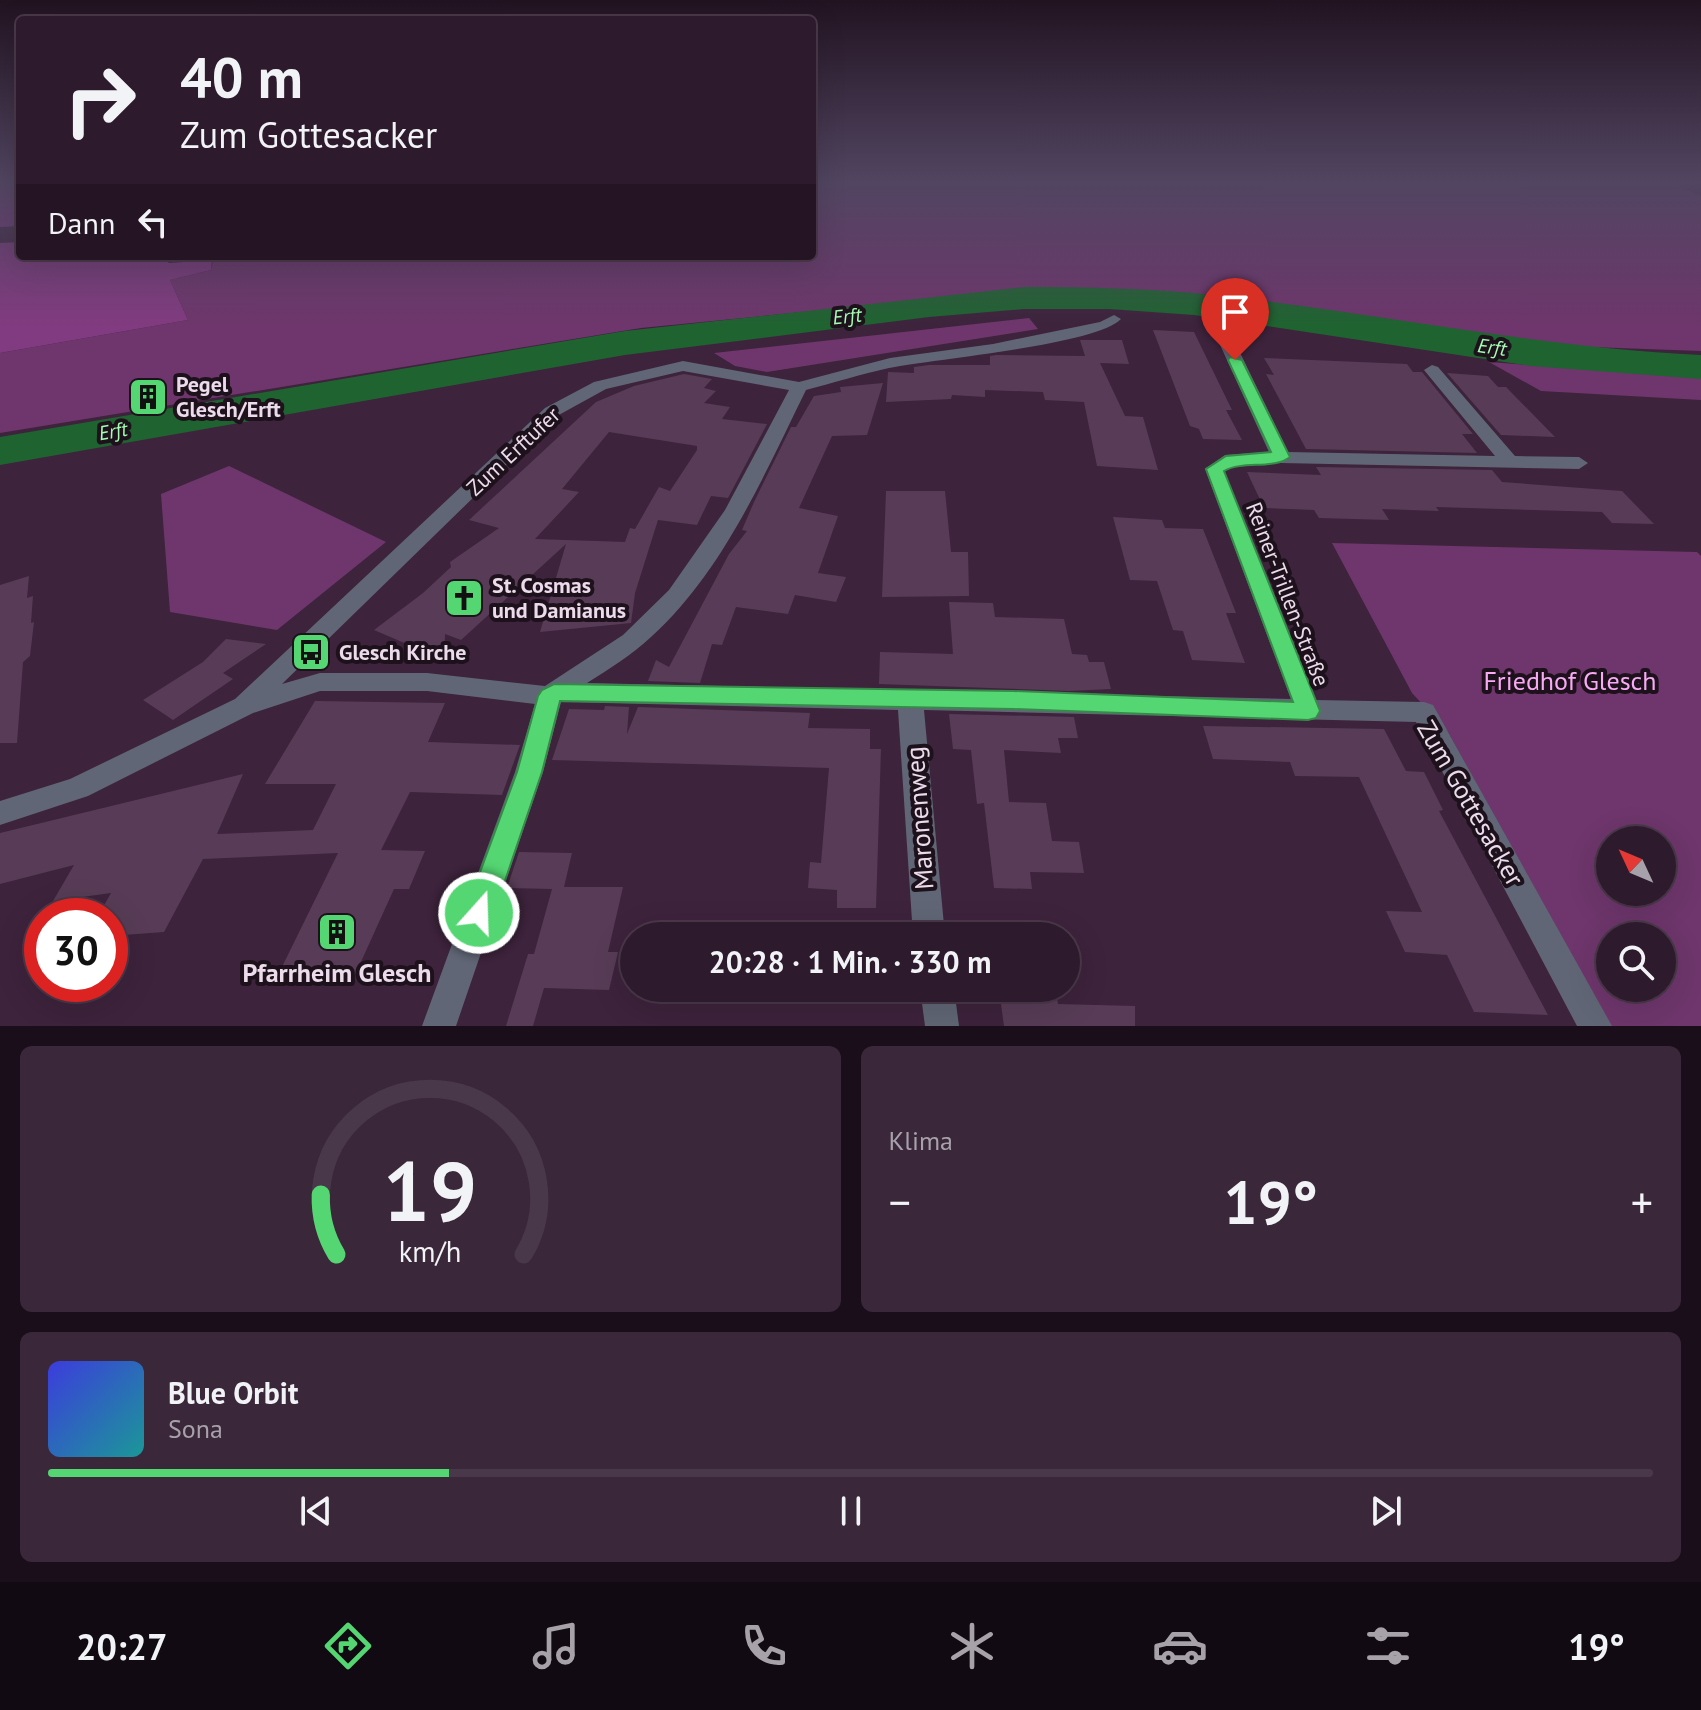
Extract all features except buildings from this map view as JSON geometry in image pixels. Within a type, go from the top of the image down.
[{"type":"street","name":"Zum Erftufer","points":[[0,813],[78,788],[244,706],[551,412],[600,385],[683,366],[799,387],[890,363],[993,349],[1105,325],[1114,319]]},
{"type":"street","points":[[1224,336],[1281,457]]},
{"type":"street","points":[[1432,370],[1512,464]]},
{"type":"street","points":[[439,1026],[529,772],[552,694],[652,624],[677,595],[731,520],[799,387]]},
{"type":"street","name":"Reiner-Trillen-Straße","points":[[1308,711],[1214,469],[1232,459],[1281,457],[1579,463]]},
{"type":"street","name":"Zum Gottesacker","points":[[244,706],[320,682],[427,682],[552,694],[1424,712],[1595,1026]]},
{"type":"street","name":"Maronenweg","points":[[910,700],[928,922]]},
{"type":"street","points":[[939,1002],[942,1026]]},
{"type":"green space","points":[[816,231],[1701,231],[1701,351],[1562,346],[1192,294],[1038,289],[641,328],[0,433],[0,353],[188,320],[170,280],[211,270],[213,260],[816,260]]},
{"type":"green space","points":[[1029,318],[1038,329],[767,372],[735,366],[714,353]]},
{"type":"green space","points":[[1489,362],[1701,378],[1701,400],[1541,391]]},
{"type":"green space","points":[[229,466],[386,542],[277,630],[170,612],[161,494]]},
{"type":"green space","name":"Friedhof Glesch","points":[[1332,543],[1697,552],[1701,556],[1701,1026],[1611,1026],[1598,1002],[1676,1002],[1676,922],[1596,922],[1596,999],[1448,732],[1412,693]]},
{"type":"shaded area","points":[[16,242],[16,260],[165,260],[169,263],[212,260],[211,270],[170,280],[188,320],[0,353],[0,243]]},
{"type":"waterway","name":"Erft","points":[[0,451],[416,376],[625,343],[929,306],[1024,298],[1109,298],[1194,304],[1531,354],[1616,363],[1701,367]]},
{"type":"place","name":"Pegel Glesch/Erft","points":[[148,397]]},
{"type":"place","name":"St. Cosmas und Damianus","points":[[464,598]]},
{"type":"place","name":"Glesch Kirche","points":[[311,652]]},
{"type":"place","name":"Pfarrheim Glesch","points":[[337,932]]},
{"type":"route","points":[[479,913],[529,772],[550,696],[554,692],[1013,700],[1308,711],[1214,469],[1232,459],[1281,457],[1235,360]]}]
